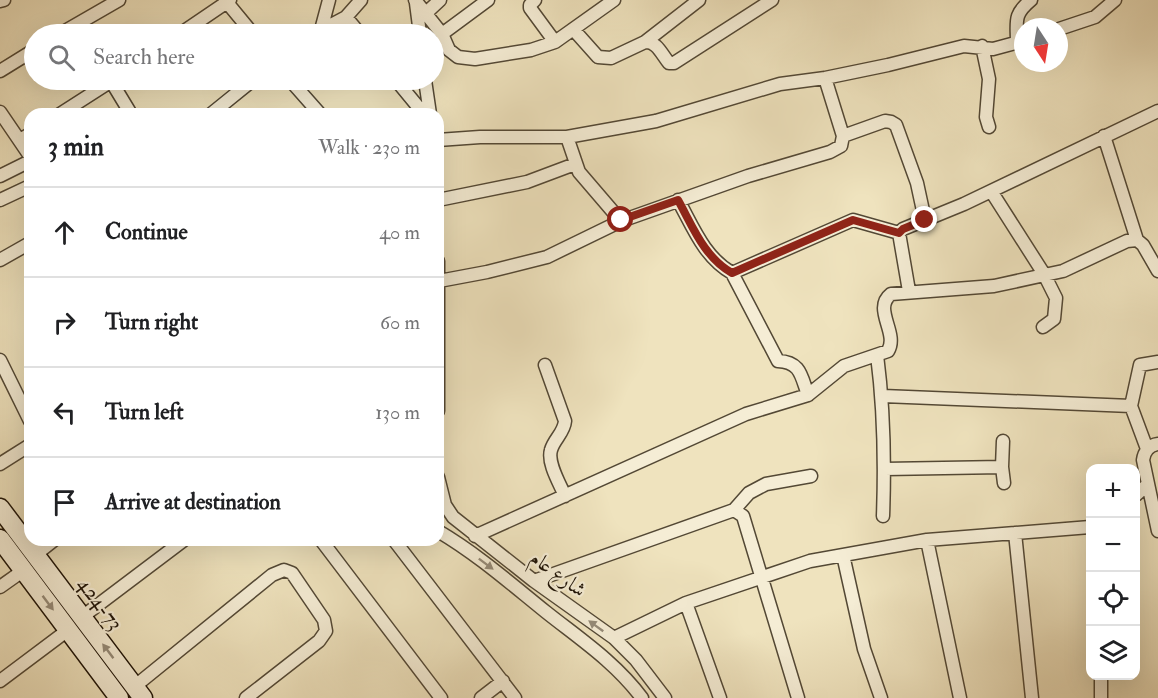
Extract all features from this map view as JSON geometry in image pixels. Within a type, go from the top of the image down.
[{"type":"street","points":[[77,24],[118,0]]},
{"type":"street","points":[[320,24],[329,0]]},
{"type":"street","points":[[332,24],[346,17],[361,0]]},
{"type":"street","points":[[425,14],[440,0]]},
{"type":"street","points":[[444,33],[488,0]]},
{"type":"street","points":[[536,0],[530,8],[555,42]]},
{"type":"street","points":[[444,39],[449,50],[458,57],[475,59],[531,50],[555,42],[614,0]]},
{"type":"street","points":[[573,29],[598,57],[611,58],[645,42],[699,0]]},
{"type":"street","points":[[645,42],[650,41],[656,45],[669,63],[674,63],[772,0]]},
{"type":"street","points":[[1017,18],[1020,9],[1031,0]]},
{"type":"street","points":[[1068,26],[1095,17],[1115,0]]},
{"type":"street","points":[[195,24],[228,1],[245,24]]},
{"type":"street","points":[[415,1],[434,24]]},
{"type":"street","points":[[415,1],[418,24]]},
{"type":"street","points":[[346,17],[352,24]]},
{"type":"street","points":[[444,140],[480,137],[567,137],[656,121],[780,84],[825,78],[888,65],[963,46],[982,46],[993,49],[1014,44]]},
{"type":"street","points":[[982,46],[989,79],[986,117],[989,127]]},
{"type":"street","points":[[0,71],[24,56]]},
{"type":"street","points":[[444,280],[547,257],[621,220],[830,152],[841,146],[843,136],[825,78]]},
{"type":"street","points":[[69,108],[97,90]]},
{"type":"street","points":[[118,90],[128,108]]},
{"type":"street","points":[[222,108],[242,90]]},
{"type":"street","points":[[299,90],[315,108]]},
{"type":"street","points":[[404,90],[419,108]]},
{"type":"street","points":[[426,90],[429,108]]},
{"type":"street","points":[[899,233],[903,229],[964,204],[1158,111]]},
{"type":"street","points":[[0,112],[24,136]]},
{"type":"street","points":[[843,136],[885,122],[896,125],[917,183],[925,220]]},
{"type":"street","points":[[1104,136],[1137,240],[1143,244],[1158,271]]},
{"type":"street","points":[[567,137],[579,172],[621,220]]},
{"type":"street","points":[[0,176],[24,164]]},
{"type":"street","points":[[444,199],[527,182],[575,164]]},
{"type":"street","points":[[0,200],[24,189]]},
{"type":"street","points":[[991,191],[1044,274],[1056,298],[1053,319],[1043,327]]},
{"type":"street","points":[[678,200],[707,253],[722,268],[732,273],[778,361],[793,363],[798,368],[808,395]]},
{"type":"street","points":[[732,273],[853,220],[899,233]]},
{"type":"street","points":[[899,233],[909,291]]},
{"type":"street","points":[[475,536],[746,414],[808,395],[844,366],[888,351],[891,345],[883,306],[885,299],[891,294],[994,286],[1063,271],[1127,241],[1137,240]]},
{"type":"street","points":[[0,260],[24,246]]},
{"type":"street","points":[[877,355],[882,396],[885,469],[883,516]]},
{"type":"street","points":[[0,360],[24,409]]},
{"type":"street","points":[[1158,362],[1140,365],[1131,406],[1153,447],[1143,454],[1143,460],[1158,531]]},
{"type":"street","points":[[545,365],[566,421],[550,451],[551,461],[565,495]]},
{"type":"street","points":[[882,396],[1131,406]]},
{"type":"street","points":[[1003,441],[1004,483]]},
{"type":"street","points":[[0,465],[24,449]]},
{"type":"street","points":[[885,469],[1002,467]]},
{"type":"street","points":[[534,581],[734,510],[748,493],[766,484],[811,476]]},
{"type":"street","points":[[1140,491],[1147,485]]},
{"type":"street","name":"شارع عام","points":[[444,501],[453,517],[475,536],[614,638],[636,660],[664,698]]},
{"type":"street","name":"424-73","points":[[0,508],[24,541]]},
{"type":"street","points":[[734,510],[742,516],[798,698]]},
{"type":"street","points":[[614,638],[686,603],[810,561],[927,540],[1086,527]]},
{"type":"street","points":[[1016,533],[1032,698]]},
{"type":"street","name":"شارع عام","points":[[444,535],[498,573],[609,660],[642,698]]},
{"type":"street","name":"424-73","points":[[0,539],[115,697]]},
{"type":"street","points":[[927,540],[960,698]]},
{"type":"street","name":"424-73","points":[[27,546],[139,692]]},
{"type":"street","points":[[34,555],[46,546]]},
{"type":"street","points":[[82,617],[176,546]]},
{"type":"street","points":[[326,546],[441,698]]},
{"type":"street","points":[[399,546],[515,698]]},
{"type":"street","points":[[843,555],[864,649],[880,698]]},
{"type":"street","points":[[0,587],[24,570]]},
{"type":"street","points":[[139,692],[272,575],[284,570],[292,573],[324,620],[326,632],[319,641],[246,698]]},
{"type":"street","points":[[686,603],[720,698]]},
{"type":"street","points":[[0,681],[68,630]]},
{"type":"street","points":[[1101,680],[1101,698]]},
{"type":"street","points":[[481,698],[503,681]]},
{"type":"route","points":[[621,220],[678,200],[707,253],[722,268],[732,273],[853,220],[899,233],[925,220]]}]
